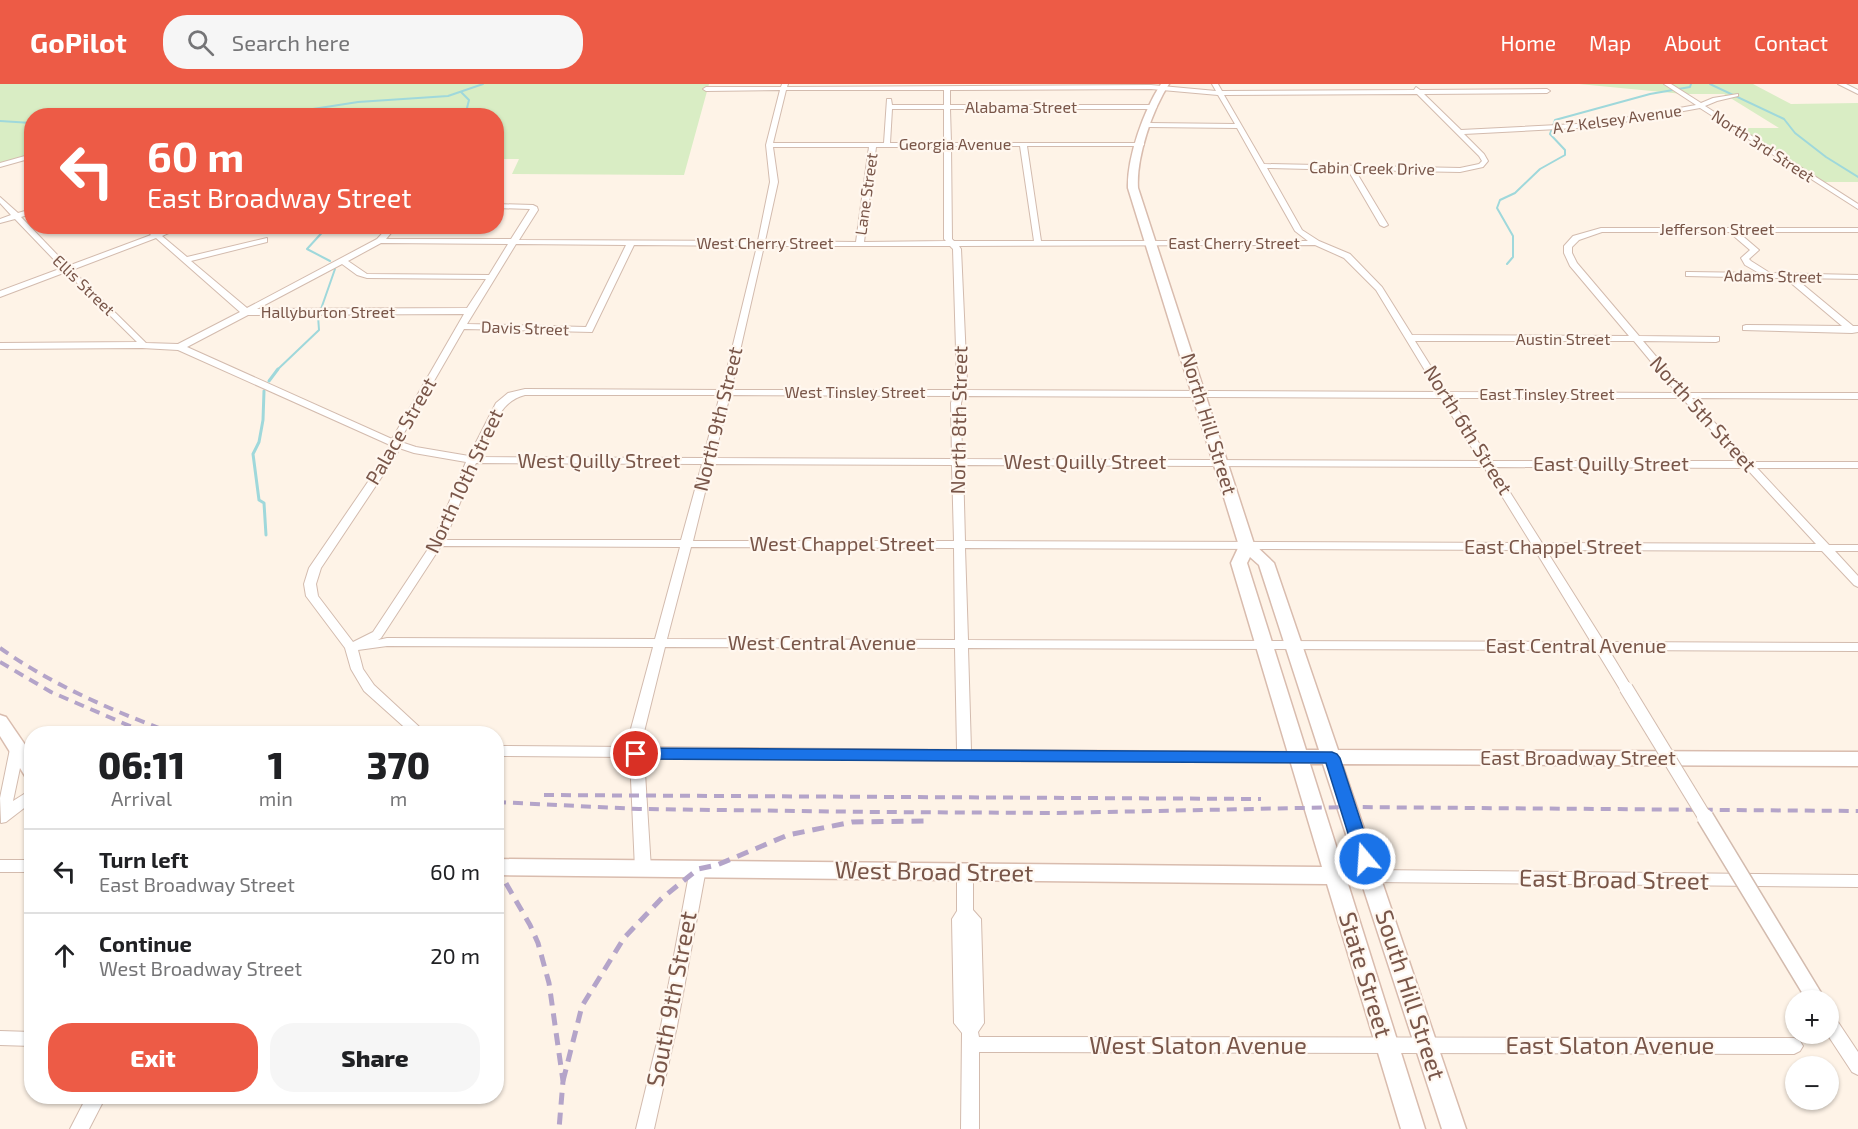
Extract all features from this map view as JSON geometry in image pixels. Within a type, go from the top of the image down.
[{"type":"street","name":"North 6th Street","points":[[1215,84],[1299,231],[1316,243],[1347,256],[1379,289],[1446,394],[1810,990]]},
{"type":"street","points":[[1282,84],[1286,93]]},
{"type":"street","points":[[1411,84],[1459,132]]},
{"type":"street","name":"North 3rd Street","points":[[1667,84],[1858,207]]},
{"type":"street","points":[[1841,84],[1858,92]]},
{"type":"street","name":"Lane Street","points":[[886,144],[889,86]]},
{"type":"street","points":[[705,89],[1163,86],[1221,93],[1547,91]]},
{"type":"street","name":"North Hill Street","points":[[1163,86],[1132,173],[1132,181],[1247,546],[1266,563],[1332,758]]},
{"type":"street","name":"North 9th Street","points":[[636,754],[636,736],[726,392],[761,244],[774,182],[769,145],[784,87]]},
{"type":"street","name":"North 8th Street","points":[[947,88],[948,239],[957,249],[962,382],[956,403],[964,756]]},
{"type":"street","name":"A Z Kelsey Avenue","points":[[1459,132],[1586,126],[1702,107],[1715,99],[1736,95]]},
{"type":"street","name":"Alabama Street","points":[[888,107],[1154,107]]},
{"type":"street","points":[[1149,124],[1240,126]]},
{"type":"street","name":"Cabin Creek Drive","points":[[1262,166],[1460,170],[1481,166],[1485,161],[1482,155],[1459,132]]},
{"type":"street","name":"Lane Street","points":[[860,244],[873,144]]},
{"type":"street","points":[[1023,144],[1038,244]]},
{"type":"street","name":"Georgia Avenue","points":[[769,145],[1142,144]]},
{"type":"street","points":[[0,165],[24,158]]},
{"type":"street","points":[[1350,168],[1384,225]]},
{"type":"street","name":"Ellis Street","points":[[0,199],[24,224]]},
{"type":"street","name":"Palace Street","points":[[411,726],[369,688],[357,669],[351,648],[312,596],[310,584],[315,568],[392,454],[399,433],[533,207],[504,206]]},
{"type":"street","points":[[0,221],[24,214]]},
{"type":"street","name":"Jefferson Street","points":[[1576,238],[1601,230],[1618,229],[1858,230]]},
{"type":"street","points":[[1731,230],[1755,250],[1745,258],[1748,263],[1769,276]]},
{"type":"street","name":"Ellis Street","points":[[33,234],[142,342],[142,345]]},
{"type":"street","points":[[0,294],[162,234]]},
{"type":"street","points":[[180,347],[380,241],[387,234]]},
{"type":"street","name":"Hallyburton Street","points":[[157,236],[246,312],[470,311]]},
{"type":"street","name":"North 5th Street","points":[[1576,238],[1568,246],[1568,253],[1573,264],[1684,394],[1858,583]]},
{"type":"street","points":[[184,260],[264,240]]},
{"type":"street","name":"West Cherry Street","points":[[380,241],[761,244],[1151,243]]},
{"type":"street","name":"Davis Street","points":[[461,326],[589,330],[631,243]]},
{"type":"street","name":"East Cherry Street","points":[[1151,243],[1316,243]]},
{"type":"street","points":[[340,261],[346,263],[359,275],[367,276],[492,277]]},
{"type":"street","name":"Adams Street","points":[[1689,274],[1858,277]]},
{"type":"street","points":[[1788,277],[1856,331]]},
{"type":"street","points":[[1746,328],[1856,331]]},
{"type":"street","name":"Austin Street","points":[[1411,338],[1716,339]]},
{"type":"street","points":[[0,339],[2,342],[0,346]]},
{"type":"street","name":"West Quilly Street","points":[[0,346],[180,347],[379,438],[438,456],[472,460],[1220,463]]},
{"type":"street","name":"West Tinsley Street","points":[[511,395],[544,391],[1199,393]]},
{"type":"street","name":"East Tinsley Street","points":[[1199,393],[1858,396]]},
{"type":"street","name":"North 10th Street","points":[[351,648],[377,635],[438,543],[472,460],[499,405],[511,395]]},
{"type":"street","name":"East Quilly Street","points":[[1220,463],[1858,465]]},
{"type":"street","name":"West Chappel Street","points":[[438,543],[1247,546]]},
{"type":"street","name":"East Chappel Street","points":[[1247,546],[1858,548]]},
{"type":"street","name":"State Street","points":[[1247,546],[1239,563],[1413,1129]]},
{"type":"street","name":"West Central Avenue","points":[[351,648],[387,642],[1294,645]]},
{"type":"street","name":"East Central Avenue","points":[[1294,645],[1858,647]]},
{"type":"street","points":[[0,721],[24,759]]},
{"type":"street","points":[[0,817],[7,799],[17,748]]},
{"type":"street","points":[[504,751],[1298,758]]},
{"type":"street","points":[[636,754],[643,869]]},
{"type":"street","name":"East Broadway Street","points":[[1298,758],[1858,759]]},
{"type":"street","name":"South Hill Street","points":[[1332,758],[1454,1129]]},
{"type":"street","points":[[0,817],[24,800]]},
{"type":"street","points":[[0,866],[24,866]]},
{"type":"street","name":"West Broad Street","points":[[504,867],[1371,876]]},
{"type":"street","name":"South 9th Street","points":[[645,1129],[669,1026],[698,869]]},
{"type":"street","points":[[965,872],[965,913],[973,919],[976,1023],[969,1037],[970,1129]]},
{"type":"street","name":"East Broad Street","points":[[1371,876],[1858,881]]},
{"type":"street","name":"West Slaton Avenue","points":[[969,1037],[1427,1047]]},
{"type":"street","points":[[1839,1037],[1858,1067]]},
{"type":"street","points":[[0,1038],[24,1039]]},
{"type":"street","name":"East Slaton Avenue","points":[[1427,1047],[1794,1046]]},
{"type":"street","points":[[79,1129],[93,1104]]},
{"type":"green space","points":[[0,84],[709,84],[684,175],[512,174],[519,159],[504,159],[504,108],[24,108],[24,157],[0,165]]},
{"type":"green space","points":[[1579,84],[1753,84],[1791,104],[1858,103],[1858,182],[1823,182],[1737,128],[1779,128],[1724,94],[1683,94]]},
{"type":"waterway","points":[[319,108],[358,102],[448,96],[483,84]]},
{"type":"waterway","points":[[1507,264],[1513,257],[1513,236],[1497,208],[1500,200],[1515,193],[1540,169],[1565,155],[1565,150],[1550,134],[1555,120],[1650,94],[1690,87],[1691,84]]},
{"type":"waterway","points":[[1710,84],[1784,119],[1795,133],[1826,157],[1858,177]]},
{"type":"waterway","points":[[461,92],[469,100],[467,108]]},
{"type":"waterway","points":[[0,121],[24,122]]},
{"type":"waterway","points":[[321,234],[307,249],[330,261]]},
{"type":"waterway","points":[[321,309],[335,269]]},
{"type":"waterway","points":[[278,369],[319,330],[318,316]]},
{"type":"waterway","points":[[269,381],[278,369]]},
{"type":"waterway","points":[[264,391],[263,420],[259,442],[253,454],[259,500],[264,503],[266,535]]},
{"type":"railway","points":[[0,648],[20,662],[84,697],[155,726]]},
{"type":"railway","points":[[0,662],[51,692],[130,726]]},
{"type":"railway","points":[[544,795],[1261,799]]},
{"type":"railway","points":[[504,802],[639,809],[877,812],[1057,813],[1348,807],[1858,811]]},
{"type":"railway","points":[[563,1081],[582,1006],[624,938],[661,899],[698,869],[717,865],[788,835],[852,822],[927,821]]},
{"type":"railway","points":[[504,880],[538,943],[549,983],[563,1081]]},
{"type":"railway","points":[[559,1129],[563,1081]]},
{"type":"route","points":[[636,754],[1332,758],[1365,859]]}]
